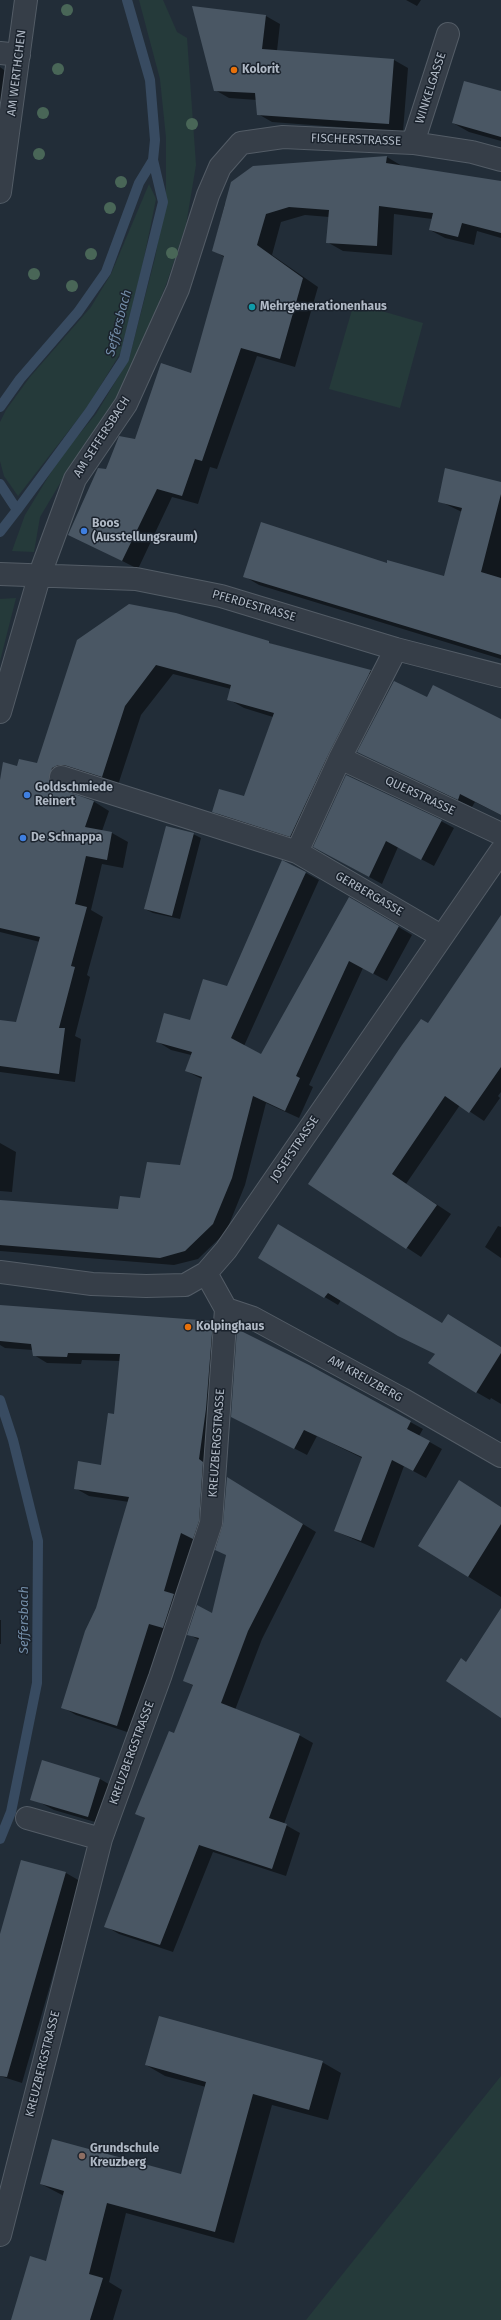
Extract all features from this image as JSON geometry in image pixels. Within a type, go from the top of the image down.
[{"type":"street","name":"AM WERTHCHEN","points":[[0,192],[10,54],[26,0]]},
{"type":"street","name":"WINKELGASSE","points":[[413,143],[448,34]]},
{"type":"street","name":"FISCHERSTRASSE","points":[[220,167],[241,143],[283,137],[413,143],[472,152],[501,160]]},
{"type":"street","name":"AM SEFFERSBACH","points":[[0,712],[40,574],[75,479],[126,404],[178,289],[208,195],[220,167]]},
{"type":"street","name":"PFERDESTRASSE","points":[[7,574],[40,574],[136,579],[221,596],[396,649],[501,676]]},
{"type":"street","points":[[296,852],[340,758],[396,649]]},
{"type":"street","name":"QUERSTRASSE","points":[[340,758],[501,834]]},
{"type":"street","name":"GERBERGASSE","points":[[61,777],[296,852],[442,936]]},
{"type":"street","name":"JOSEFSTRASSE","points":[[0,1272],[92,1284],[146,1286],[186,1285],[206,1272],[226,1250],[501,850]]},
{"type":"street","points":[[206,1272],[226,1309]]},
{"type":"street","name":"AM KREUZBERG","points":[[226,1309],[253,1318],[402,1398],[501,1456]]},
{"type":"street","name":"KREUZBERGSTRASSE","points":[[0,2234],[101,1839],[160,1677],[211,1524],[226,1309]]},
{"type":"street","points":[[27,1818],[101,1839]]},
{"type":"green space","points":[[139,0],[163,0],[177,32],[187,38],[196,165],[186,225],[167,282],[135,363],[106,418],[72,463],[40,517],[34,552],[12,551],[25,515],[61,456],[96,414],[129,359],[155,258],[166,199],[166,137],[160,79]]},
{"type":"green space","points":[[149,184],[156,199],[142,268],[121,352],[88,406],[18,496],[4,476],[0,461],[0,422],[6,410],[30,377],[91,307],[111,274]]},
{"type":"green space","points":[[354,303],[423,323],[400,408],[329,389]]},
{"type":"green space","points":[[16,598],[0,661],[0,599]]},
{"type":"green space","points":[[501,2076],[501,2320],[306,2320]]},
{"type":"building","points":[[192,6],[266,15],[262,49],[394,59],[389,124],[257,115],[255,93],[214,91]]},
{"type":"building","points":[[464,81],[501,91],[501,137],[452,123]]},
{"type":"building","points":[[387,156],[386,163],[501,181],[501,233],[462,223],[458,237],[429,230],[433,213],[379,206],[377,246],[326,243],[329,210],[289,207],[266,214],[257,245],[303,278],[280,359],[241,348],[202,461],[195,459],[182,496],[157,489],[122,561],[68,535],[98,468],[106,469],[119,436],[135,439],[161,363],[191,373],[224,256],[212,251],[231,182],[253,166]]},
{"type":"building","points":[[445,468],[501,482],[501,494],[481,572],[501,578],[501,655],[243,577],[261,522],[387,563],[387,560],[444,576],[462,508],[438,502]]},
{"type":"building","points":[[129,604],[176,613],[269,641],[269,643],[371,670],[329,753],[290,837],[212,812],[219,789],[244,796],[274,713],[227,700],[231,685],[156,665],[125,706],[102,777],[64,765],[58,765],[52,768],[49,779],[52,786],[94,801],[85,827],[112,832],[107,860],[86,856],[75,904],[87,907],[71,966],[75,967],[59,1028],[65,1028],[59,1074],[0,1066],[0,1020],[16,1022],[40,937],[0,928],[0,780],[3,762],[17,766],[19,759],[37,763],[77,640]]},
{"type":"building","points":[[394,681],[427,697],[433,685],[501,719],[501,815],[460,794],[458,800],[357,752]]},
{"type":"building","points":[[346,775],[442,820],[421,860],[386,841],[369,877],[313,847]]},
{"type":"building","points":[[166,826],[194,833],[172,916],[144,909]]},
{"type":"building","points":[[282,860],[306,872],[231,1038],[261,1054],[349,897],[399,926],[373,974],[349,961],[296,1076],[300,1078],[285,1111],[253,1096],[232,1178],[213,1224],[185,1251],[160,1258],[0,1245],[0,1200],[118,1209],[120,1196],[140,1198],[147,1162],[180,1165],[202,1077],[185,1071],[192,1052],[156,1042],[164,1013],[190,1020],[203,979],[227,986]]},
{"type":"building","points":[[501,915],[501,1067],[469,1113],[445,1096],[392,1174],[437,1205],[406,1249],[308,1184],[402,1045],[421,1019],[428,1023]]},
{"type":"building","points":[[278,1224],[442,1323],[448,1314],[501,1347],[501,1353],[476,1393],[428,1363],[435,1354],[398,1336],[328,1293],[324,1298],[258,1258]]},
{"type":"building","points":[[0,1305],[213,1321],[206,1409],[199,1459],[203,1462],[199,1521],[193,1539],[181,1533],[164,1591],[174,1594],[163,1628],[149,1624],[117,1726],[61,1708],[85,1631],[96,1608],[129,1497],[74,1489],[78,1461],[101,1465],[108,1413],[114,1414],[120,1354],[68,1353],[67,1357],[33,1356],[31,1344],[0,1341]]},
{"type":"building","points":[[237,1329],[309,1365],[411,1421],[407,1429],[430,1441],[413,1471],[392,1460],[361,1541],[334,1531],[362,1457],[304,1430],[294,1449],[231,1417]]},
{"type":"building","points":[[227,1477],[303,1524],[248,1631],[221,1703],[300,1734],[269,1818],[287,1824],[272,1869],[199,1845],[160,1945],[104,1927],[145,1818],[135,1814],[169,1731],[174,1733],[193,1685],[183,1681],[199,1638],[187,1635],[197,1605],[212,1613],[226,1555],[215,1550],[223,1524]]},
{"type":"building","points":[[459,1480],[501,1507],[501,1524],[468,1577],[418,1546]]},
{"type":"building","points":[[501,1608],[501,1718],[446,1681],[461,1658],[466,1662]]},
{"type":"building","points":[[42,1760],[100,1778],[88,1817],[30,1800]]},
{"type":"building","points":[[21,1860],[66,1872],[7,2077],[0,2076],[0,1934]]},
{"type":"building","name":"Grundschule Kreuzberg","points":[[159,2016],[323,2061],[309,2110],[253,2094],[215,2232],[107,2203],[89,2274],[103,2278],[90,2320],[11,2320],[30,2256],[46,2261],[64,2191],[40,2184],[52,2139],[181,2174],[206,2082],[145,2065]]},
{"type":"waterway","name":"Seffersbach","points":[[0,407],[20,379],[78,312],[106,272],[139,183],[153,160],[155,140],[150,80],[127,0]]},
{"type":"waterway","name":"Seffersbach","points":[[17,510],[90,411],[124,359],[163,202],[153,160]]},
{"type":"waterway","name":"Seffersbach","points":[[0,484],[17,510],[0,532]]},
{"type":"waterway","name":"Seffersbach","points":[[0,1400],[13,1440],[38,1541],[37,1683],[11,1812],[0,1839]]},
{"type":"place","name":"Kolorit","points":[[234,70]]},
{"type":"place","name":"Mehrgenerationenhaus","points":[[252,307]]},
{"type":"place","name":"Boos (Ausstellungsraum)","points":[[84,531]]},
{"type":"place","name":"Goldschmiede Reinert","points":[[27,795]]},
{"type":"place","name":"De Schnappa","points":[[23,838]]},
{"type":"place","name":"Kolpinghaus","points":[[188,1327]]},
{"type":"place","name":"Grundschule Kreuzberg","points":[[82,2156]]}]
